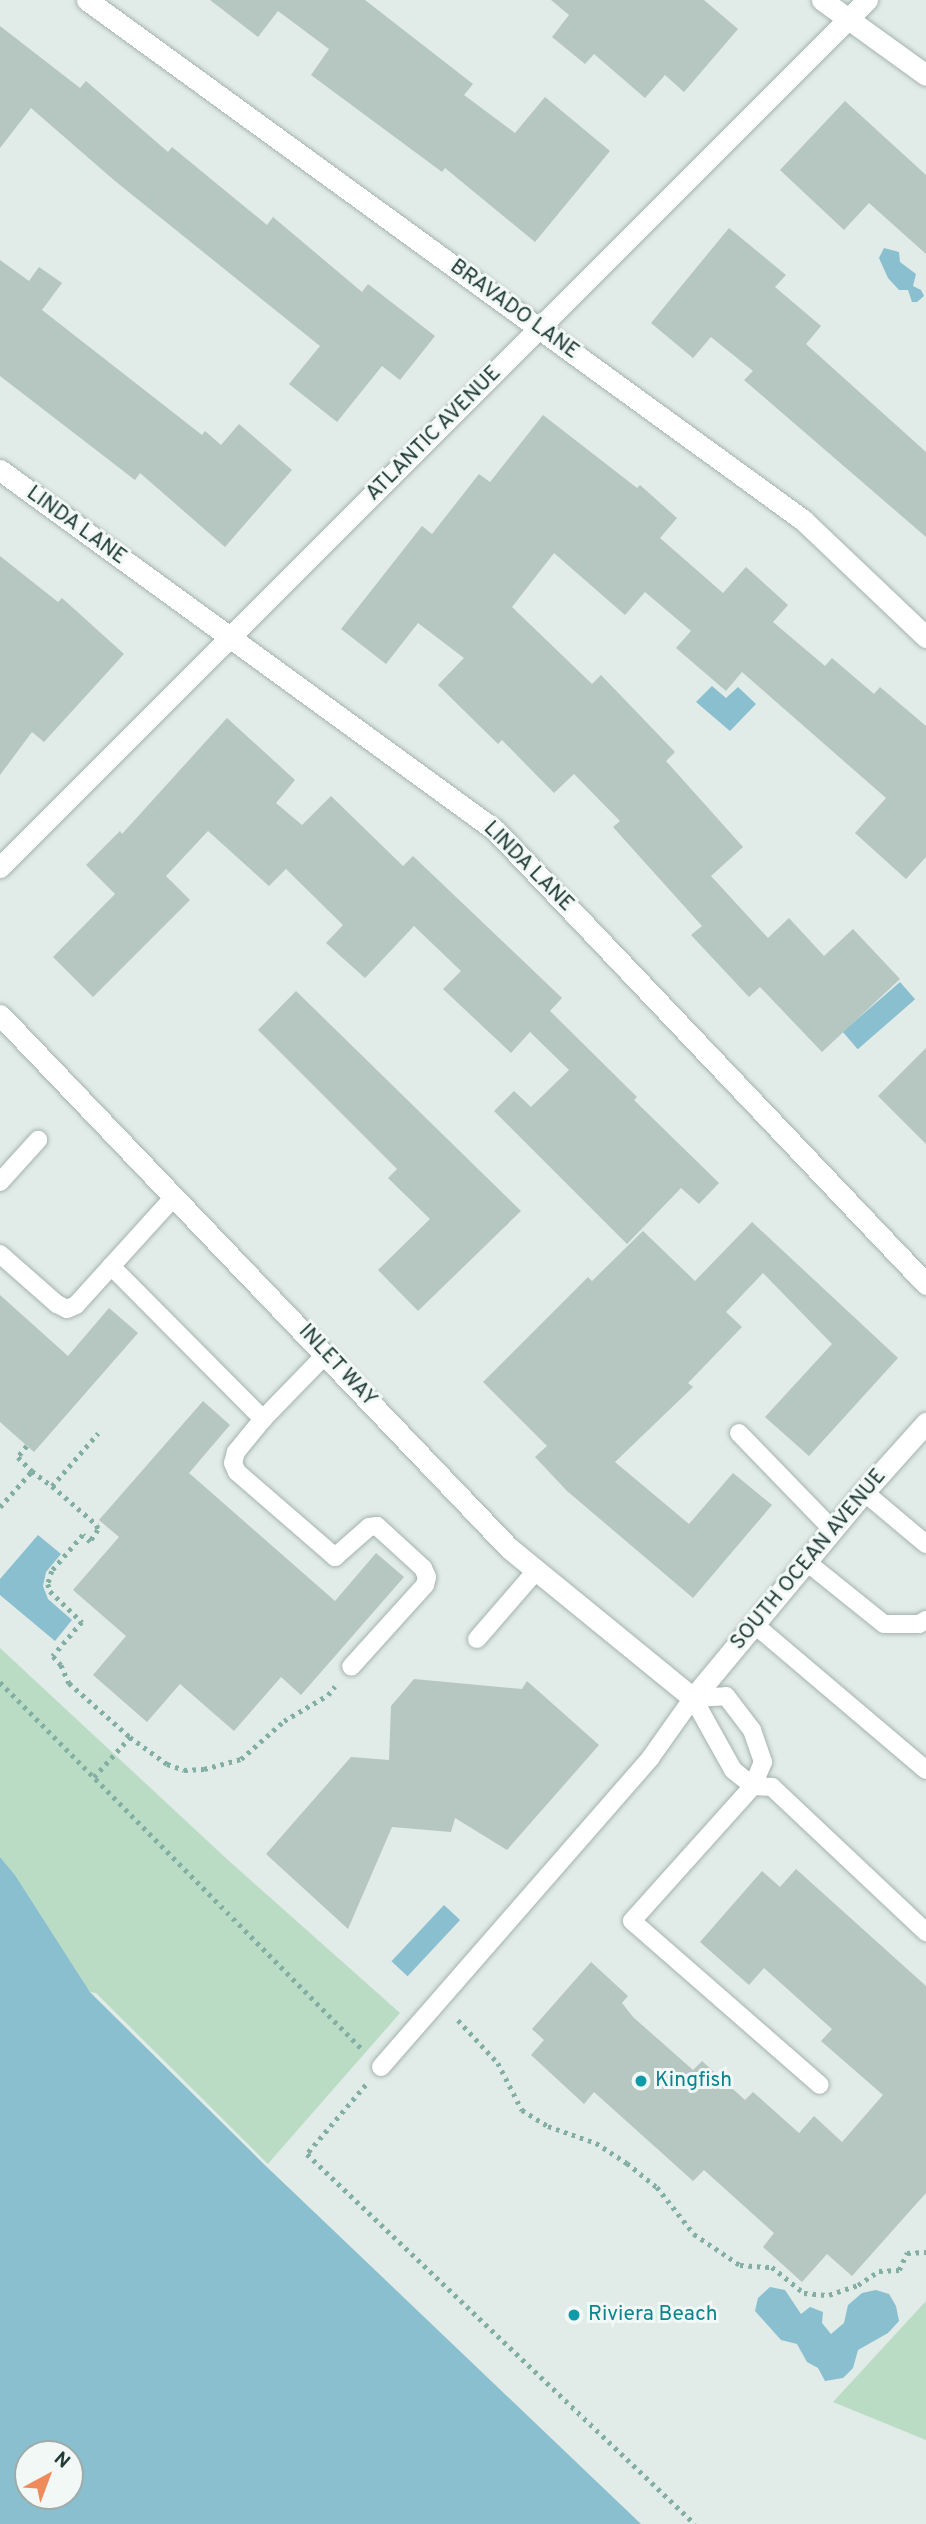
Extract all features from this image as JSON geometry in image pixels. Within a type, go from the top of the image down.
[{"type":"street","name":"BRAVADO LANE","points":[[87,0],[803,520],[926,636]]},
{"type":"street","points":[[822,0],[926,75]]},
{"type":"street","name":"ATLANTIC AVENUE","points":[[0,867],[867,0]]},
{"type":"street","name":"LINDA LANE","points":[[0,470],[495,830],[926,1284]]},
{"type":"street","name":"INLET WAY","points":[[0,1015],[509,1548],[693,1698]]},
{"type":"street","name":"SOUTH OCEAN AVENUE","points":[[693,1698],[864,1492],[926,1423]]},
{"type":"lane","points":[[1,1179],[38,1140]]},
{"type":"lane","points":[[0,1254],[57,1304],[67,1309],[76,1305],[175,1196]]},
{"type":"lane","points":[[111,1266],[263,1419]]},
{"type":"lane","points":[[326,1354],[263,1419],[236,1452],[233,1463],[237,1472],[335,1557],[369,1527],[377,1526],[423,1568],[427,1577],[425,1585],[351,1667]]},
{"type":"lane","points":[[739,1433],[833,1530]]},
{"type":"lane","points":[[864,1492],[926,1544]]},
{"type":"lane","points":[[807,1563],[884,1624],[919,1624],[926,1620]]},
{"type":"lane","points":[[477,1639],[536,1571]]},
{"type":"lane","points":[[755,1625],[926,1770]]},
{"type":"lane","points":[[693,1698],[726,1696],[752,1730],[764,1762],[753,1786],[632,1921],[820,2085]]},
{"type":"lane","points":[[693,1698],[733,1770],[753,1786],[772,1787],[926,1932]]},
{"type":"lane","points":[[381,2067],[652,1758],[693,1698]]},
{"type":"path","points":[[52,1486],[98,1433]]},
{"type":"path","points":[[27,1446],[18,1457],[97,1525],[98,1530],[90,1542],[83,1535],[52,1571],[48,1584],[50,1591],[82,1622],[53,1656],[69,1683],[130,1737],[167,1764],[184,1770],[222,1766],[241,1759],[284,1721],[328,1695],[351,1667]]},
{"type":"path","points":[[0,1507],[32,1471]]},
{"type":"path","points":[[0,1682],[381,2067],[307,2154],[695,2524]]},
{"type":"path","points":[[94,1777],[130,1737]]},
{"type":"path","points":[[458,2020],[498,2063],[523,2110],[548,2126],[596,2143],[628,2163],[657,2187],[694,2234],[740,2265],[772,2267],[804,2293],[829,2295],[858,2285],[879,2271],[899,2270],[907,2253],[926,2252]]},
{"type":"green space","points":[[0,1648],[229,1861],[400,2013],[266,2166],[90,1992],[15,1875],[0,1857]]},
{"type":"green space","points":[[926,2301],[926,2440],[833,2402]]},
{"type":"water","points":[[884,248],[899,252],[900,262],[916,274],[913,286],[921,290],[924,296],[917,302],[912,302],[908,290],[899,290],[888,278],[879,258]]},
{"type":"water","points":[[712,686],[726,698],[738,687],[756,704],[730,731],[696,702]]},
{"type":"water","points":[[900,982],[915,999],[858,1049],[843,1032]]},
{"type":"water","points":[[38,1535],[61,1554],[46,1572],[43,1586],[48,1599],[72,1620],[55,1641],[0,1595],[0,1579]]},
{"type":"water","points":[[0,1857],[15,1875],[90,1992],[266,2166],[641,2524],[0,2524]]},
{"type":"water","points":[[444,1905],[460,1920],[408,1976],[391,1961]]},
{"type":"water","points":[[770,2287],[785,2290],[801,2314],[810,2307],[823,2312],[822,2323],[831,2334],[844,2323],[848,2305],[862,2293],[876,2290],[889,2294],[896,2306],[899,2321],[888,2333],[858,2350],[853,2368],[843,2378],[825,2381],[818,2368],[807,2362],[797,2344],[781,2340],[755,2311],[758,2298]]},
{"type":"pier","points":[[90,1992],[96,1993],[268,2164],[645,2524],[266,2166]]},
{"type":"building","points":[[210,0],[365,0],[473,84],[464,95],[515,133],[545,97],[610,151],[535,242],[445,168],[442,172],[311,75],[329,49],[278,11],[258,37]]},
{"type":"building","points":[[551,0],[704,0],[738,29],[684,92],[665,75],[645,98],[594,54],[585,64],[552,37],[569,15]]},
{"type":"building","points":[[0,26],[80,88],[86,81],[168,152],[172,147],[267,225],[273,217],[362,292],[368,284],[435,336],[400,380],[382,366],[337,422],[289,384],[320,346],[115,181],[31,108],[0,148]]},
{"type":"building","points":[[845,101],[926,175],[926,254],[869,203],[844,230],[780,170]]},
{"type":"building","points":[[729,228],[786,275],[775,287],[821,326],[806,344],[926,452],[926,537],[744,380],[753,371],[711,337],[693,358],[651,323]]},
{"type":"building","points":[[0,260],[29,281],[39,267],[62,283],[42,310],[202,435],[205,431],[221,445],[239,424],[292,470],[225,547],[140,473],[135,480],[0,376]]},
{"type":"building","points":[[543,415],[637,488],[640,485],[677,518],[660,538],[723,593],[746,567],[788,605],[773,622],[825,666],[832,658],[874,694],[880,687],[926,726],[926,857],[906,879],[855,833],[886,798],[742,672],[726,691],[676,648],[691,631],[645,592],[625,615],[554,553],[512,607],[592,684],[601,675],[675,752],[666,761],[743,847],[711,876],[768,938],[789,918],[824,956],[853,929],[900,979],[822,1052],[760,987],[749,997],[691,935],[702,926],[613,827],[620,821],[574,774],[554,793],[502,740],[498,744],[438,685],[464,658],[418,623],[386,664],[341,629],[422,526],[432,534],[479,474],[490,482]]},
{"type":"building","points":[[0,556],[58,602],[62,598],[124,654],[44,742],[32,732],[0,775]]},
{"type":"building","points":[[227,718],[295,780],[276,803],[302,825],[331,796],[403,866],[413,856],[562,998],[550,1011],[637,1097],[634,1100],[719,1183],[699,1204],[681,1188],[627,1244],[494,1111],[514,1091],[531,1107],[569,1070],[530,1032],[511,1053],[443,989],[461,971],[414,926],[365,978],[326,943],[343,925],[286,869],[269,886],[208,831],[166,876],[190,900],[93,997],[53,957],[115,894],[86,865],[120,831],[122,834]]},
{"type":"building","points":[[296,991],[521,1211],[418,1311],[378,1270],[430,1219],[388,1178],[397,1169],[258,1030]]},
{"type":"building","points":[[926,1048],[926,1144],[878,1096]]},
{"type":"building","points":[[752,1222],[898,1358],[809,1456],[765,1417],[832,1344],[763,1273],[726,1312],[742,1327],[688,1383],[693,1387],[615,1462],[689,1524],[733,1473],[772,1505],[693,1598],[567,1491],[535,1457],[547,1446],[483,1382],[588,1277],[592,1281],[643,1231],[695,1281]]},
{"type":"building","points":[[0,1295],[68,1356],[109,1308],[138,1333],[34,1452],[0,1422]]},
{"type":"building","points":[[203,1401],[230,1425],[189,1473],[335,1601],[376,1553],[404,1577],[301,1695],[281,1677],[234,1731],[180,1684],[147,1722],[93,1675],[126,1636],[73,1590],[119,1537],[99,1520]]},
{"type":"building","points":[[414,1679],[522,1689],[527,1681],[599,1745],[507,1850],[455,1818],[451,1832],[392,1827],[348,1929],[266,1854],[351,1757],[389,1760],[391,1706]]},
{"type":"building","name":"Kingfish","points":[[796,1869],[926,1986],[926,2193],[852,2276],[827,2254],[802,2282],[763,2247],[774,2233],[704,2170],[693,2181],[594,2092],[584,2104],[531,2055],[544,2040],[532,2029],[591,1962],[628,1996],[622,2003],[633,2017],[693,2070],[702,2061],[745,2100],[753,2092],[799,2133],[814,2116],[842,2142],[883,2095],[821,2041],[832,2029],[764,1968],[749,1985],[700,1942],[762,1871],[780,1887]]},
{"type":"place","name":"Kingfish","points":[[641,2081]]},
{"type":"place","name":"Riviera Beach","points":[[574,2315]]}]
